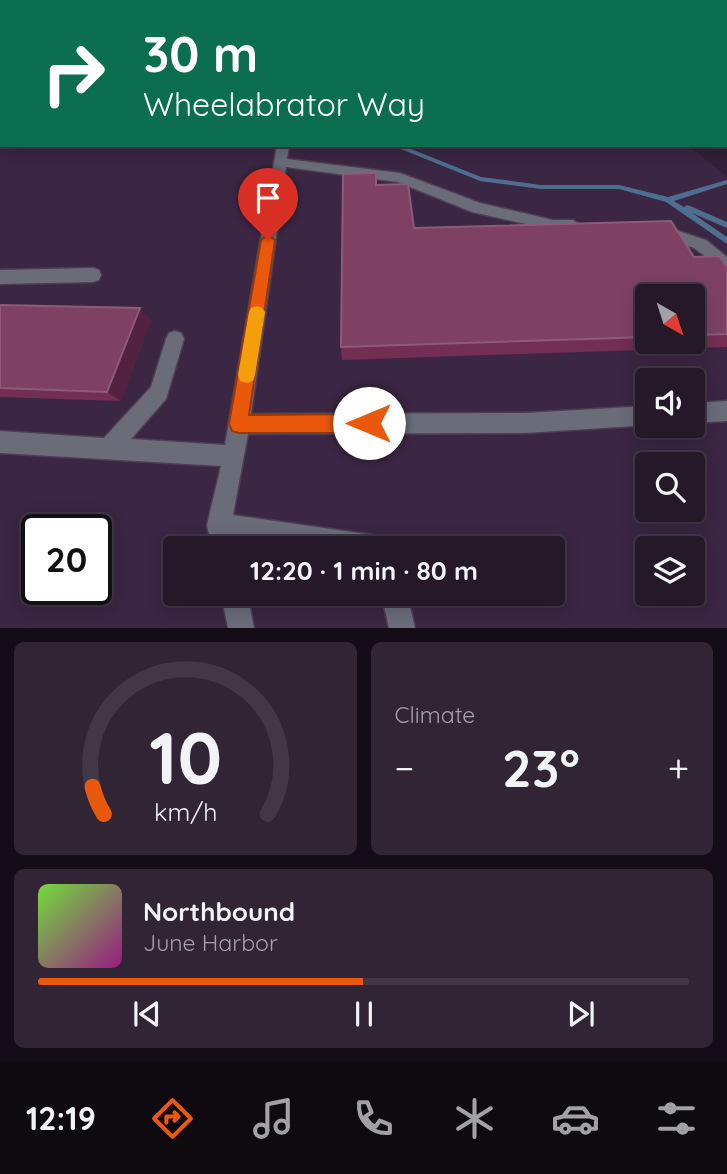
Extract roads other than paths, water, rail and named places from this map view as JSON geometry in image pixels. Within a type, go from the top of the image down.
[{"type":"street","points":[[222,536],[282,154],[400,178],[477,208],[553,225],[591,226]]},
{"type":"street","points":[[642,228],[655,229],[701,244],[727,266]]},
{"type":"street","points":[[0,277],[93,275]]},
{"type":"street","points":[[108,448],[159,392],[175,339]]},
{"type":"street","points":[[705,412],[727,411]]},
{"type":"street","points":[[239,424],[525,423],[635,417]]},
{"type":"street","points":[[0,442],[234,456]]},
{"type":"street","points":[[236,606],[241,628]]},
{"type":"street","points":[[397,606],[402,628]]},
{"type":"waterway","points":[[399,147],[480,179],[541,187],[619,187],[668,200]]},
{"type":"waterway","points":[[668,200],[727,182]]},
{"type":"waterway","points":[[668,200],[727,241]]},
{"type":"waterway","points":[[687,208],[727,225]]}]
